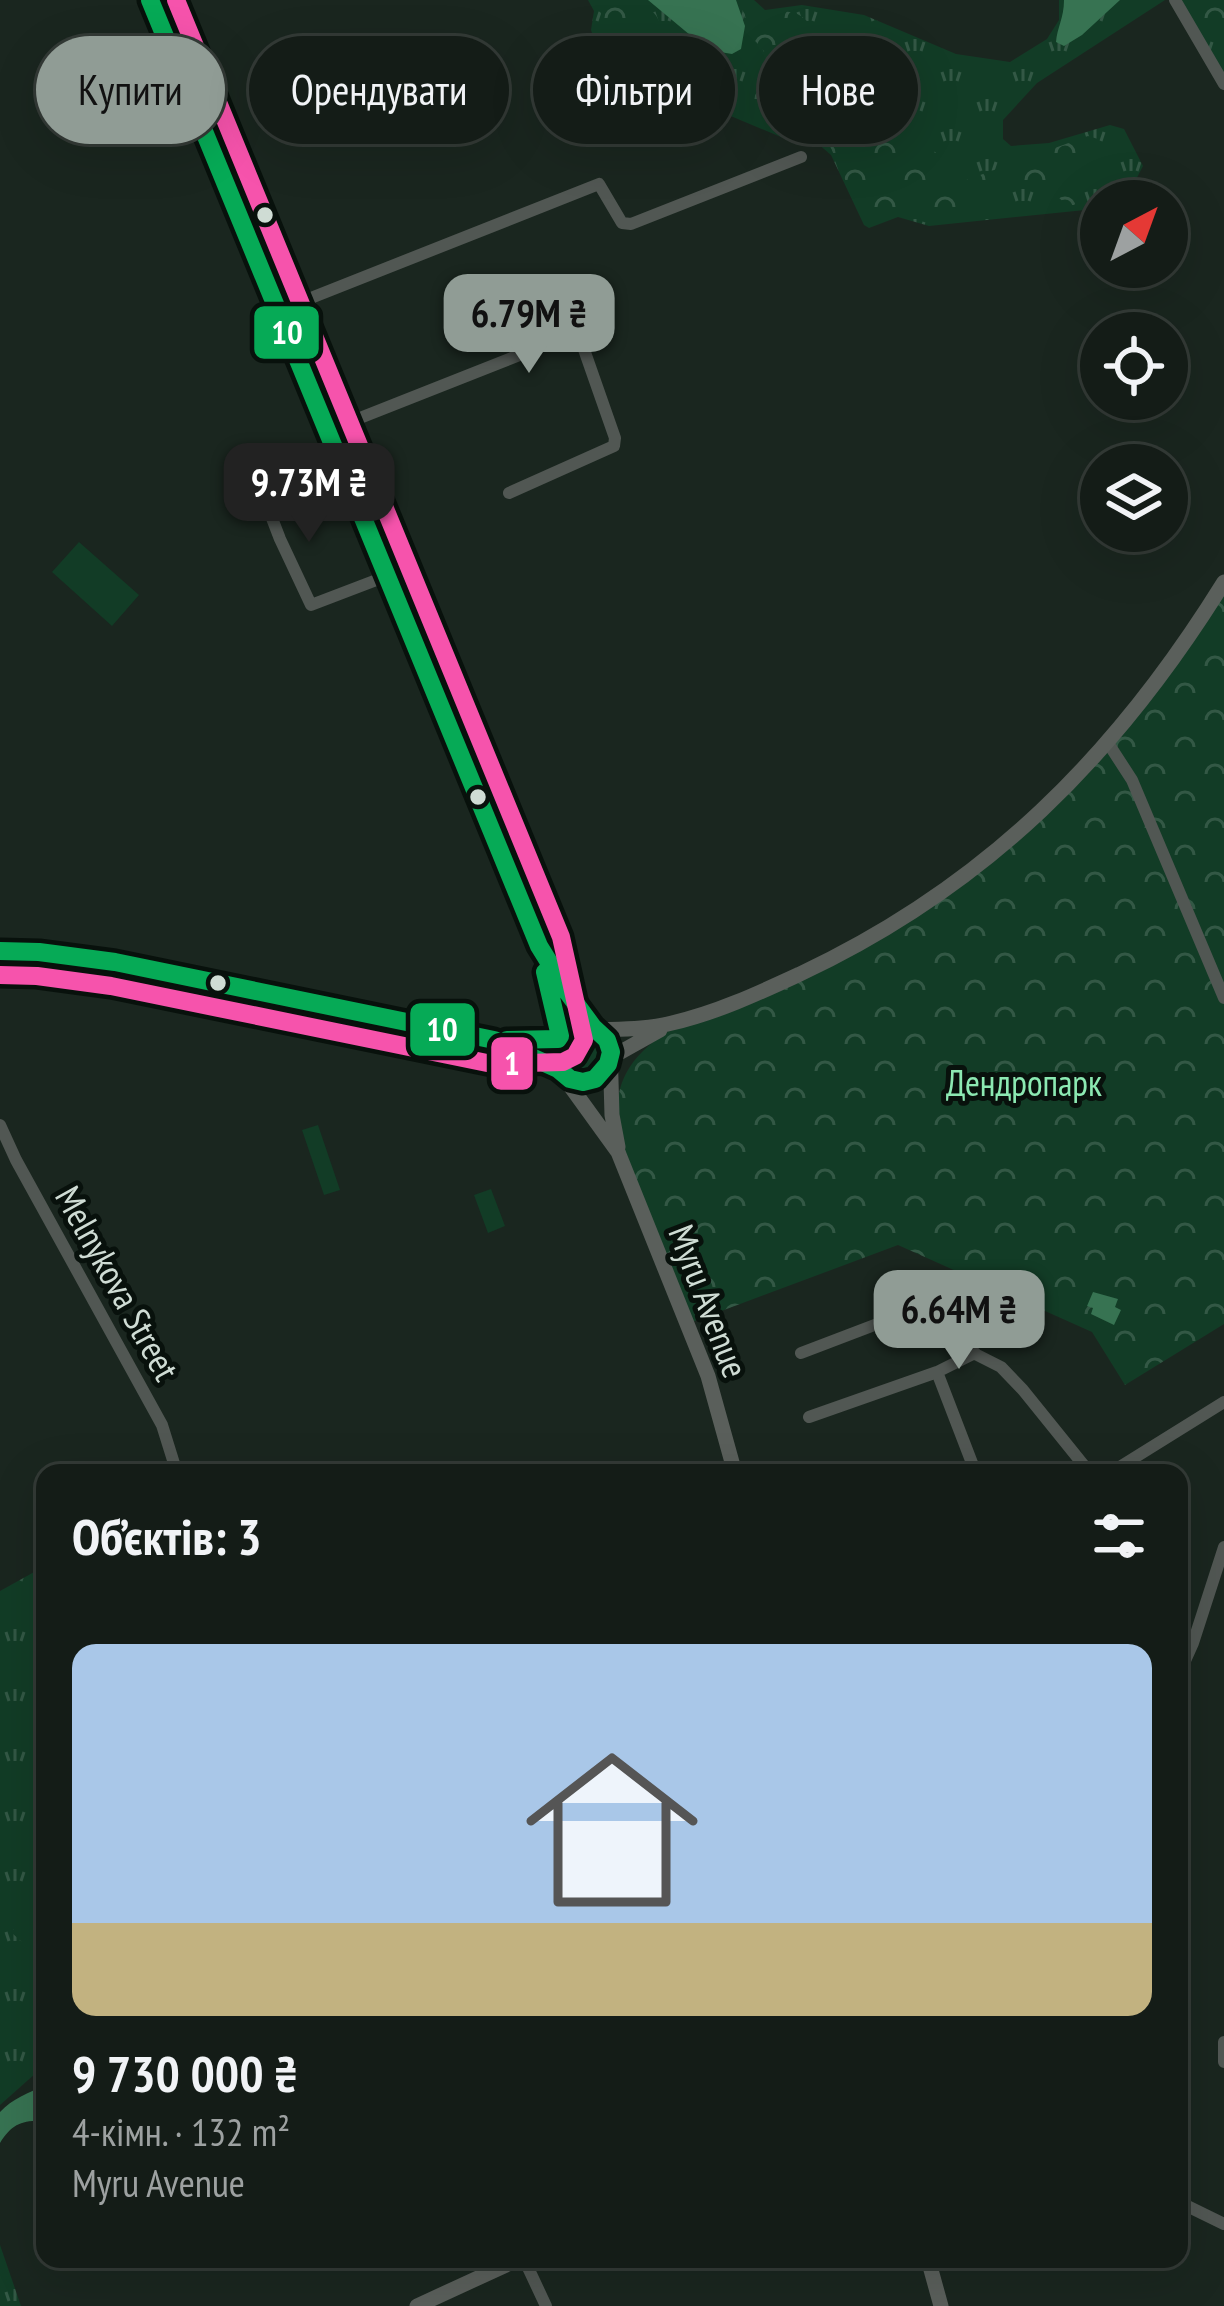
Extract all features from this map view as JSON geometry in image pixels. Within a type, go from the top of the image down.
[{"type":"main road","points":[[150,0],[539,946],[559,1038],[554,1052],[561,1072]]},
{"type":"main road","points":[[609,1061],[674,1023],[761,992],[865,941],[993,856],[1108,743],[1154,686],[1224,582]]},
{"type":"main road","points":[[494,1040],[576,1081],[601,1075],[609,1061],[610,1046],[539,946]]},
{"type":"main road","points":[[0,951],[115,962],[494,1040],[559,1038],[575,1026],[596,1029],[674,1023]]},
{"type":"main road","name":"Myru Avenue","points":[[609,1061],[618,1152],[707,1376],[732,1464]]},
{"type":"main road","name":"Myru Avenue","points":[[561,1072],[618,1152]]},
{"type":"main road","points":[[417,2306],[501,2268]]},
{"type":"main road","points":[[930,2268],[941,2306]]},
{"type":"street","points":[[1175,0],[1224,84]]},
{"type":"street","points":[[278,311],[599,184],[616,217],[631,224],[801,158]]},
{"type":"street","points":[[327,431],[574,333],[580,338],[614,446],[509,493]]},
{"type":"street","points":[[253,469],[311,605],[387,576]]},
{"type":"street","points":[[1108,743],[1132,780],[1224,998]]},
{"type":"street","name":"Melnykova Street","points":[[0,1125],[162,1425],[174,1464]]},
{"type":"street","points":[[801,1353],[885,1322],[912,1322],[1001,1367],[1083,1464]]},
{"type":"street","points":[[809,1418],[976,1353]]},
{"type":"street","points":[[937,1372],[972,1463]]},
{"type":"street","points":[[1124,1464],[1224,1402]]},
{"type":"street","points":[[1188,1654],[1224,1547]]},
{"type":"street","points":[[1224,2042],[1224,2062]]},
{"type":"street","points":[[1188,2206],[1224,2224]]},
{"type":"street","points":[[526,2268],[546,2306]]},
{"type":"green space","points":[[588,0],[754,0],[765,10],[802,5],[864,15],[914,36],[759,36],[759,128],[735,118],[735,36],[593,36],[594,11]]},
{"type":"green space","points":[[595,0],[639,0],[656,15],[661,36],[597,36],[602,16]]},
{"type":"green space","points":[[739,0],[750,0],[766,12],[795,13],[820,36],[759,36],[759,45],[746,33]]},
{"type":"green space","points":[[1059,0],[1165,0],[1037,83],[1003,120],[1003,139],[1011,146],[1049,143],[1110,125],[1124,129],[1143,166],[1136,180],[1080,180],[1080,211],[929,226],[898,217],[869,228],[831,155],[818,144],[918,144],[918,38],[956,54],[1010,62],[1047,39],[1059,20]]},
{"type":"green space","points":[[1180,0],[1224,0],[1224,76]]},
{"type":"green space","points":[[1185,0],[1224,0],[1224,39],[1206,32]]},
{"type":"green space","points":[[735,84],[759,91],[759,104],[735,97]]},
{"type":"green space","points":[[1088,136],[1098,139],[1105,149],[1070,168],[1078,201],[1074,205],[1067,205],[1047,180],[1041,180],[920,218],[912,211],[870,223],[863,219],[829,144],[918,144],[933,150],[961,182]]},
{"type":"green space","points":[[79,542],[139,595],[112,626],[52,572]]},
{"type":"green space","name":"Дендропарк","points":[[1224,590],[1224,1324],[1125,1385],[1092,1332],[898,1245],[692,1322],[626,1157],[617,1109],[630,1066],[675,1027],[831,964],[1031,828]]},
{"type":"green space","points":[[583,1034],[596,1040],[602,1053],[596,1066],[583,1072],[570,1066],[564,1053],[570,1040]]},
{"type":"green space","points":[[318,1125],[340,1190],[324,1195],[302,1130]]},
{"type":"green space","points":[[491,1189],[505,1226],[488,1233],[474,1195]]},
{"type":"green space","points":[[36,1571],[36,2073],[0,2105],[0,1591]]},
{"type":"green space","points":[[26,1910],[36,1916],[36,1969],[23,1943],[12,1933]]},
{"type":"green space","points":[[0,2245],[21,2306],[0,2306]]},
{"type":"shaded area","points":[[648,0],[736,0],[745,26],[741,49],[735,52],[735,36],[691,36]]},
{"type":"shaded area","points":[[1064,0],[1120,0],[1064,46],[1056,42]]},
{"type":"shaded area","points":[[1093,1292],[1118,1299],[1115,1307],[1121,1310],[1114,1325],[1091,1314],[1093,1308],[1087,1306]]},
{"type":"shaded area","points":[[36,2090],[36,2121],[18,2124],[0,2143],[0,2112]]},
{"type":"transit line","name":"10","points":[[0,951],[115,962],[494,1040],[583,1082],[595,1079],[611,1052],[539,946],[150,0]]},
{"type":"transit line","name":"1","points":[[0,975],[111,986],[492,1064],[563,1062],[575,1056],[584,1040],[561,937],[176,0]]},
{"type":"transit line","name":"10","points":[[507,1040],[560,1036],[545,972]]}]
